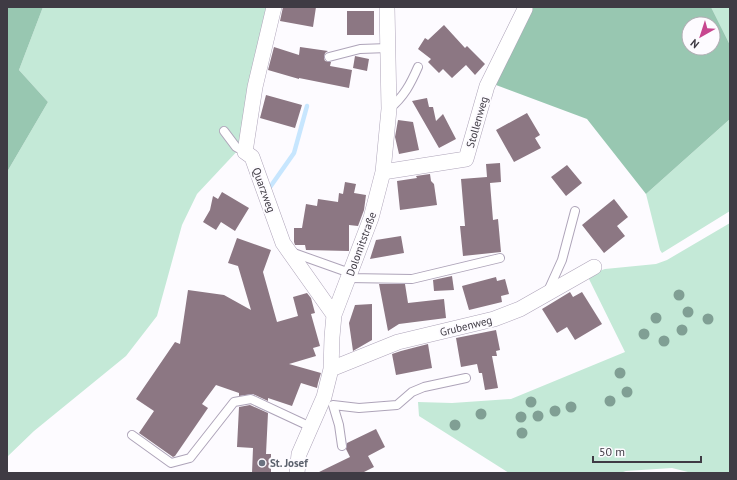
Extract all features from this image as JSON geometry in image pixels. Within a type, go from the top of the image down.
[{"type":"street","points":[[245,152],[255,87],[274,7]]},
{"type":"street","name":"Dolomitstraße","points":[[297,473],[299,454],[311,427],[328,403],[332,369],[332,336],[334,315],[371,218],[383,172],[389,109],[387,7]]},
{"type":"street","name":"Stollenweg","points":[[383,172],[466,159],[487,86],[525,9]]},
{"type":"street","name":"Quarzweg","points":[[245,152],[252,157],[283,243],[334,315]]},
{"type":"street","name":"Grubenweg","points":[[332,369],[398,342],[494,318],[520,309],[594,267]]},
{"type":"lane","points":[[329,57],[360,49],[388,48]]},
{"type":"lane","points":[[389,109],[398,102],[410,86],[418,67]]},
{"type":"lane","points":[[224,131],[236,147],[245,152]]},
{"type":"lane","points":[[546,294],[562,260],[575,211]]},
{"type":"lane","points":[[289,251],[349,276],[412,279],[500,258]]},
{"type":"lane","points":[[328,403],[359,408],[397,405],[412,392],[424,387],[466,378]]},
{"type":"lane","points":[[132,435],[171,463],[190,458],[234,402],[251,398],[311,427]]},
{"type":"lane","points":[[328,403],[339,425],[342,446]]},
{"type":"green space","points":[[7,7],[43,7],[19,70],[48,102],[7,172]]},
{"type":"green space","points":[[43,7],[275,7],[241,147],[197,194],[182,225],[157,316],[126,356],[34,431],[7,457],[7,172],[48,102],[19,70]]},
{"type":"green space","points":[[526,7],[711,7],[716,16],[681,16],[681,56],[721,56],[721,27],[730,45],[730,119],[646,194],[587,119],[496,85]]},
{"type":"green space","points":[[711,7],[730,7],[730,45],[721,27],[721,16],[716,16]]},
{"type":"green space","points":[[730,119],[730,211],[662,253],[646,194]]},
{"type":"green space","points":[[730,223],[730,473],[692,473],[672,468],[626,471],[620,473],[509,473],[419,416],[418,402],[452,403],[511,399],[625,352],[587,275],[605,269],[656,264],[667,260]]},
{"type":"building","points":[[283,7],[316,7],[313,27],[280,21]]},
{"type":"building","points":[[347,11],[374,11],[374,35],[347,35]]},
{"type":"building","points":[[444,25],[465,48],[467,46],[485,64],[475,75],[466,65],[452,78],[443,69],[439,73],[428,62],[431,59],[418,49],[425,38],[428,40]]},
{"type":"building","points":[[274,47],[299,55],[300,47],[328,51],[325,53],[324,58],[325,61],[331,62],[330,66],[352,70],[349,88],[299,79],[268,70]]},
{"type":"building","points":[[355,56],[369,59],[367,71],[353,68]]},
{"type":"building","points":[[266,95],[302,105],[295,128],[260,118]]},
{"type":"building","points":[[427,98],[429,107],[433,107],[436,121],[443,114],[456,139],[439,148],[412,101]]},
{"type":"building","points":[[527,113],[540,135],[535,138],[541,148],[514,162],[496,130]]},
{"type":"building","points":[[398,120],[413,122],[419,150],[399,154],[395,137]]},
{"type":"building","points":[[500,163],[501,182],[490,183],[493,220],[498,219],[501,252],[463,256],[460,226],[465,226],[461,179],[487,177],[486,164]]},
{"type":"building","points":[[567,165],[582,183],[566,196],[551,177]]},
{"type":"building","points":[[430,174],[431,181],[434,184],[437,205],[400,210],[397,181],[417,178],[416,176]]},
{"type":"building","points":[[345,182],[356,184],[354,193],[366,195],[364,210],[358,226],[349,225],[349,251],[306,250],[305,245],[295,245],[294,228],[302,228],[306,204],[317,206],[318,199],[338,202],[339,193],[343,194]]},
{"type":"building","points":[[222,192],[249,208],[235,231],[221,222],[216,230],[203,222],[210,210],[213,196],[218,199]]},
{"type":"building","points":[[614,199],[628,217],[617,226],[625,236],[604,253],[582,225]]},
{"type":"building","points":[[401,236],[404,253],[370,259],[376,240]]},
{"type":"building","points":[[237,238],[271,250],[263,272],[277,322],[298,316],[293,297],[307,293],[311,298],[315,313],[311,314],[320,346],[313,348],[316,356],[289,364],[321,373],[317,388],[301,383],[292,406],[268,398],[268,401],[253,394],[239,396],[239,393],[216,385],[202,404],[208,408],[173,457],[139,433],[154,411],[136,399],[175,342],[180,344],[188,290],[224,295],[251,310],[238,266],[228,263]]},
{"type":"building","points":[[452,276],[454,290],[434,291],[433,280]]},
{"type":"building","points":[[496,277],[497,281],[505,279],[509,294],[501,296],[502,302],[469,310],[462,286]]},
{"type":"building","points":[[379,284],[405,284],[408,303],[444,299],[446,318],[399,324],[388,331]]},
{"type":"building","points":[[570,292],[573,297],[582,292],[602,324],[575,340],[567,327],[557,333],[542,309]]},
{"type":"building","points":[[372,304],[372,340],[353,351],[349,323],[355,305]]},
{"type":"building","points":[[496,330],[500,350],[496,351],[497,356],[492,356],[498,388],[485,390],[482,373],[479,373],[477,364],[461,367],[456,338]]},
{"type":"building","points":[[428,344],[432,368],[396,375],[392,354]]},
{"type":"building","points":[[250,405],[268,413],[266,454],[271,454],[271,473],[252,473],[253,448],[237,447],[239,407]]},
{"type":"building","points":[[376,429],[385,447],[368,456],[374,467],[362,473],[317,473],[350,457],[346,449],[347,443]]},
{"type":"waterway","points":[[268,190],[294,153],[307,106]]},
{"type":"place","name":"St. Josef","points":[[262,463]]}]
